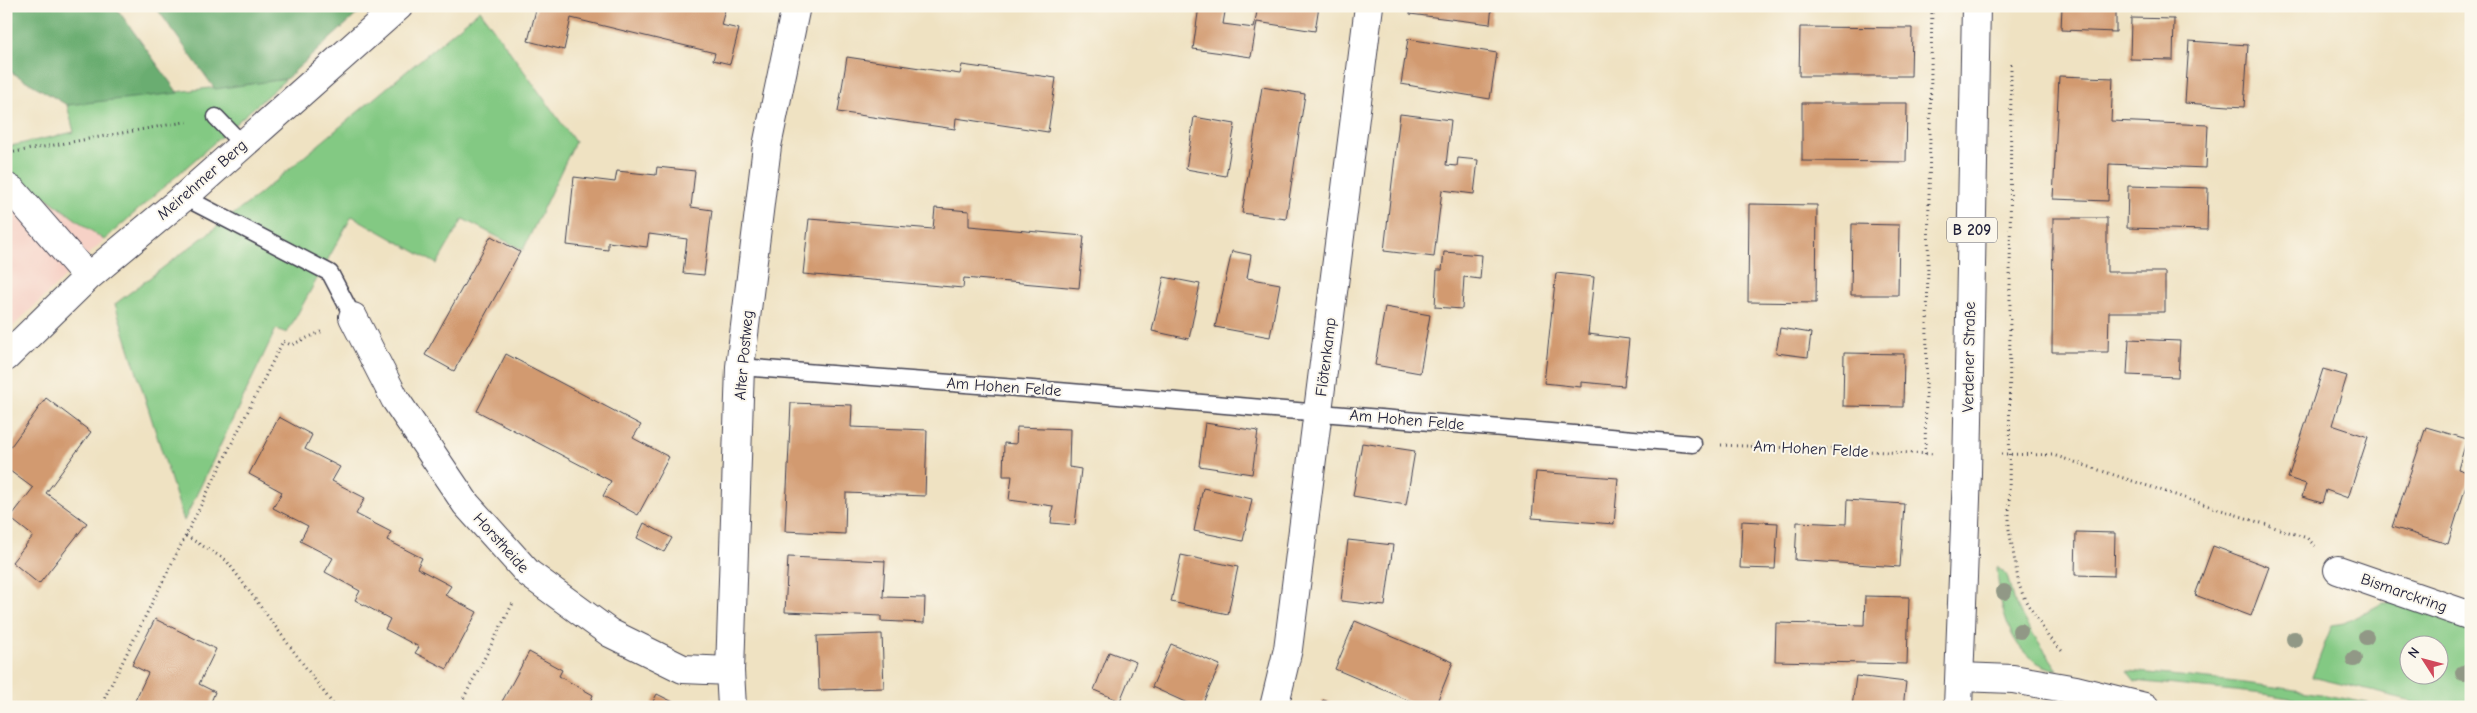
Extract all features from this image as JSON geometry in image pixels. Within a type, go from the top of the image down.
[{"type":"street","name":"Meirehmer Berg","points":[[6,357],[88,277],[184,197],[400,6]]},
{"type":"street","name":"Alter Postweg","points":[[732,707],[730,671],[740,367],[767,146],[796,6]]},
{"type":"street","name":"Flötenkamp","points":[[1274,707],[1288,649],[1319,413],[1368,6]]},
{"type":"street","name":"Verdener Straße","points":[[1958,707],[1967,473],[1976,6]]},
{"type":"street","points":[[6,187],[13,191],[88,277]]},
{"type":"street","name":"Horstheide","points":[[353,317],[395,399],[466,504],[528,574],[610,633],[683,669],[730,671]]},
{"type":"street","name":"Bismarckring","points":[[2338,570],[2471,616]]},
{"type":"street","points":[[1960,677],[2013,679],[2076,690],[2145,707]]},
{"type":"lane","points":[[216,117],[243,145]]},
{"type":"lane","points":[[184,197],[330,273],[353,317]]},
{"type":"lane","name":"Am Hohen Felde","points":[[740,367],[1693,444]]},
{"type":"path","name":"Am Hohen Felde","points":[[1693,444],[1925,454],[1932,6]]},
{"type":"path","points":[[2011,56],[2011,454],[2009,528],[2019,585],[2025,600],[2049,638],[2069,656]]},
{"type":"path","points":[[6,153],[216,117]]},
{"type":"path","points":[[100,707],[283,341],[291,344]]},
{"type":"path","points":[[2011,454],[2053,455],[2307,538],[2338,570]]},
{"type":"path","points":[[186,536],[226,560],[335,707]]},
{"type":"path","points":[[459,707],[528,574]]},
{"type":"shaded area","points":[[6,168],[104,240],[6,333]]},
{"type":"green space","points":[[6,6],[115,6],[178,93],[67,105],[6,69]]},
{"type":"green space","points":[[155,6],[366,6],[286,79],[215,89]]},
{"type":"green space","points":[[480,10],[575,142],[523,250],[463,219],[437,264],[352,216],[287,333],[276,329],[184,521],[115,304],[251,201]]},
{"type":"green space","points":[[286,79],[104,240],[6,168],[6,147],[74,132],[67,105]]},
{"type":"green space","points":[[1997,567],[2007,575],[2013,599],[2027,625],[2058,670],[2042,665],[2018,645],[2010,631],[2005,615],[1998,583]]},
{"type":"green space","points":[[2383,603],[2402,603],[2471,627],[2471,707],[2438,707],[2312,677],[2332,625],[2344,623]]},
{"type":"green space","points":[[2127,671],[2288,689],[2384,707],[2343,707],[2264,694],[2135,681]]},
{"type":"building","points":[[537,6],[726,6],[721,25],[739,29],[730,64],[713,60],[715,53],[571,18],[564,50],[528,41]]},
{"type":"building","points":[[1199,6],[1226,6],[1223,24],[1254,28],[1258,6],[1319,6],[1315,31],[1257,22],[1251,57],[1193,49]]},
{"type":"building","points":[[1411,6],[1492,6],[1490,24],[1410,14]]},
{"type":"building","points":[[2062,6],[2116,6],[2116,32],[2061,30]]},
{"type":"building","points":[[2131,18],[2174,19],[2173,60],[2130,59]]},
{"type":"building","points":[[1800,27],[1912,28],[1911,76],[1799,76]]},
{"type":"building","points":[[1408,39],[1497,53],[1490,99],[1401,84]]},
{"type":"building","points":[[2189,41],[2248,45],[2244,107],[2185,103]]},
{"type":"building","points":[[847,57],[960,74],[962,65],[1056,78],[1048,132],[956,118],[955,129],[838,112]]},
{"type":"building","points":[[2059,76],[2113,78],[2111,121],[2208,125],[2206,168],[2109,164],[2108,201],[2053,199]]},
{"type":"building","points":[[1262,87],[1305,94],[1286,219],[1242,213]]},
{"type":"building","points":[[1802,103],[1907,103],[1906,162],[1802,161]]},
{"type":"building","points":[[1400,114],[1451,120],[1446,165],[1457,166],[1458,158],[1478,160],[1474,194],[1442,190],[1434,257],[1384,251]]},
{"type":"building","points":[[1194,117],[1235,124],[1226,176],[1186,169]]},
{"type":"building","points":[[657,167],[695,171],[691,207],[712,210],[704,275],[683,273],[687,239],[649,234],[647,247],[608,242],[608,250],[567,245],[574,177],[615,182],[617,171],[656,175]]},
{"type":"building","points":[[2128,186],[2208,188],[2207,230],[2127,228]]},
{"type":"building","points":[[1749,204],[1817,205],[1816,303],[1748,302]]},
{"type":"building","points":[[935,208],[969,211],[969,226],[1084,236],[1079,288],[964,278],[963,288],[803,274],[809,219],[933,229]]},
{"type":"building","points":[[2053,218],[2107,218],[2107,272],[2165,272],[2165,312],[2109,312],[2108,352],[2052,352]]},
{"type":"building","points":[[1852,224],[1899,225],[1898,295],[1851,295]]},
{"type":"building","points":[[491,236],[520,252],[454,371],[425,355]]},
{"type":"building","points":[[1232,251],[1251,255],[1247,278],[1280,284],[1270,337],[1215,327]]},
{"type":"building","points":[[1444,252],[1482,255],[1480,279],[1464,277],[1462,309],[1435,307],[1437,270],[1442,270]]},
{"type":"building","points":[[1556,273],[1594,277],[1588,334],[1629,339],[1624,386],[1581,382],[1581,387],[1544,383]]},
{"type":"building","points":[[1164,277],[1200,284],[1189,339],[1152,331]]},
{"type":"building","points":[[1385,307],[1430,315],[1420,373],[1375,365]]},
{"type":"building","points":[[1780,328],[1811,333],[1808,357],[1776,353]]},
{"type":"building","points":[[2129,339],[2180,341],[2178,377],[2127,375]]},
{"type":"building","points":[[1844,353],[1904,354],[1903,407],[1843,406]]},
{"type":"building","points":[[506,354],[641,425],[633,438],[669,457],[638,515],[603,496],[611,481],[477,411]]},
{"type":"building","points":[[2323,369],[2347,376],[2332,425],[2368,437],[2348,498],[2326,490],[2322,503],[2302,497],[2306,484],[2288,478]]},
{"type":"building","points":[[46,398],[91,432],[46,493],[87,523],[39,584],[12,562],[33,536],[10,518],[33,488],[6,468],[6,453]]},
{"type":"building","points":[[791,403],[852,405],[851,427],[927,430],[925,496],[846,493],[845,534],[785,531]]},
{"type":"building","points":[[279,417],[312,435],[305,449],[340,467],[332,481],[365,498],[356,514],[391,532],[387,540],[422,558],[417,568],[451,586],[445,595],[477,612],[447,669],[415,653],[419,647],[385,629],[390,619],[355,600],[360,591],[325,572],[333,558],[300,541],[308,526],[273,508],[282,492],[249,474]]},
{"type":"building","points":[[1205,423],[1258,431],[1252,474],[1199,466]]},
{"type":"building","points":[[1017,427],[1070,429],[1069,467],[1081,469],[1075,525],[1051,523],[1053,506],[1009,500],[1012,476],[1003,476],[1004,443],[1016,444]]},
{"type":"building","points":[[2426,427],[2467,439],[2458,469],[2470,473],[2448,544],[2392,527]]},
{"type":"building","points":[[1362,443],[1415,451],[1406,505],[1353,496]]},
{"type":"building","points":[[1536,472],[1618,478],[1614,524],[1532,518]]},
{"type":"building","points":[[1203,488],[1252,499],[1243,541],[1194,531]]},
{"type":"building","points":[[1847,500],[1904,504],[1900,567],[1795,560],[1797,522],[1846,524]]},
{"type":"building","points":[[1742,521],[1778,523],[1775,569],[1740,568]]},
{"type":"building","points":[[644,523],[672,538],[664,552],[637,538]]},
{"type":"building","points":[[2076,532],[2115,533],[2114,576],[2075,575]]},
{"type":"building","points":[[1348,540],[1393,545],[1385,606],[1341,601]]},
{"type":"building","points":[[2213,546],[2269,567],[2251,616],[2195,595]]},
{"type":"building","points":[[1181,555],[1238,567],[1228,614],[1171,602]]},
{"type":"building","points":[[788,557],[885,561],[883,597],[925,598],[924,623],[881,621],[881,616],[785,612]]},
{"type":"building","points":[[1865,596],[1909,597],[1907,664],[1775,661],[1776,623],[1864,625]]},
{"type":"building","points":[[155,619],[216,649],[199,684],[215,692],[209,707],[132,707],[148,673],[132,665]]},
{"type":"building","points":[[1355,621],[1453,662],[1435,707],[1424,707],[1335,669]]},
{"type":"building","points":[[882,634],[884,688],[819,690],[817,636]]},
{"type":"building","points":[[1171,644],[1220,665],[1201,707],[1196,707],[1152,687]]},
{"type":"building","points":[[529,652],[562,670],[559,676],[593,695],[590,702],[599,707],[499,707]]},
{"type":"building","points":[[1109,652],[1136,662],[1120,701],[1094,690]]},
{"type":"building","points":[[1856,676],[1906,682],[1903,707],[1852,707]]},
{"type":"building","points":[[657,694],[675,703],[673,707],[650,707]]},
{"type":"building","points":[[1323,700],[1342,706],[1342,707],[1321,707]]}]
